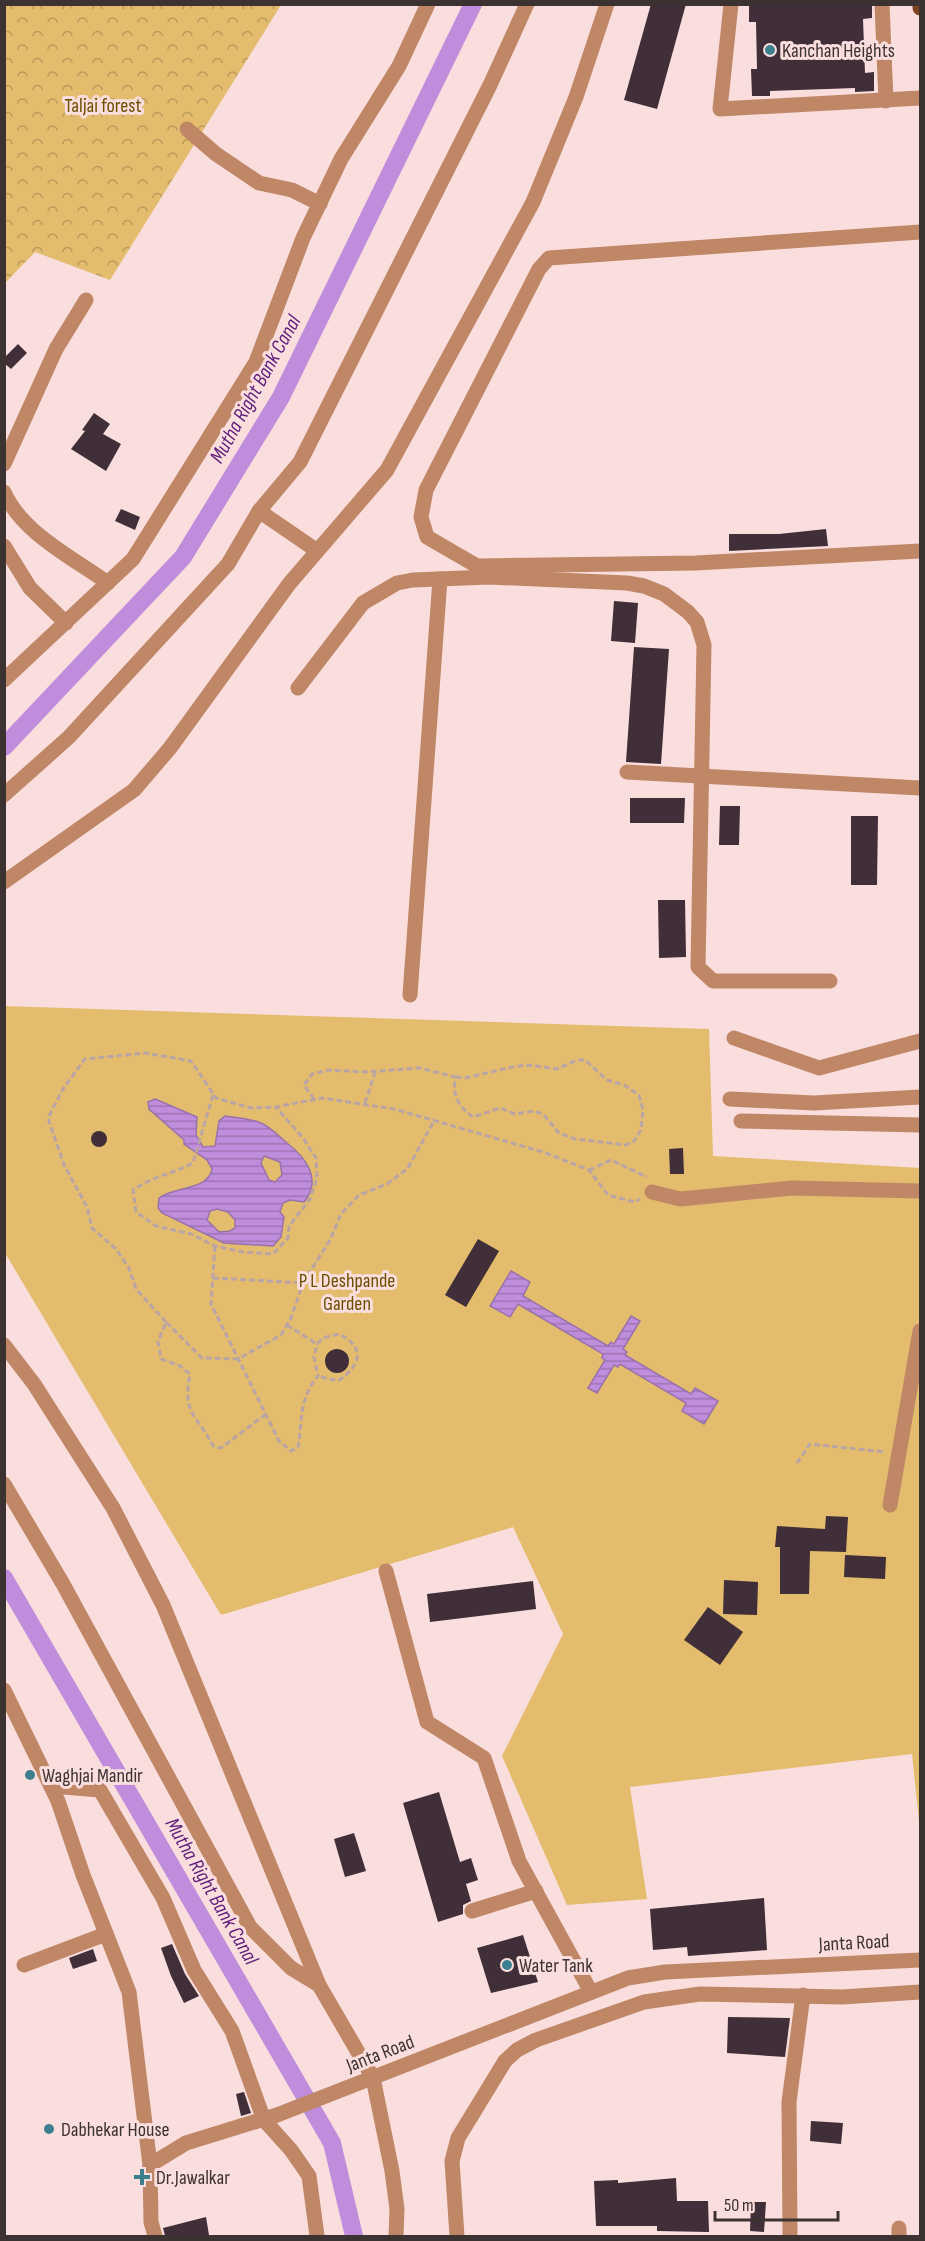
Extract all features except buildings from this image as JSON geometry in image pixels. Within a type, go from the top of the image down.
[{"type":"street","points":[[4,680],[133,558],[256,362],[320,204],[341,159],[399,66],[428,4]]},
{"type":"street","points":[[4,795],[69,737],[228,564],[259,510],[300,462],[490,85],[527,4]]},
{"type":"street","points":[[4,882],[134,790],[170,748],[259,621],[316,550],[387,470],[533,202],[576,97],[607,4]]},
{"type":"street","points":[[731,4],[720,109],[921,98]]},
{"type":"street","points":[[882,4],[886,101]]},
{"type":"street","points":[[187,129],[216,154],[259,183],[292,190],[320,204]]},
{"type":"street","points":[[921,232],[549,258],[538,268],[426,490],[421,517],[427,537],[477,566],[696,563],[921,551]]},
{"type":"street","points":[[4,464],[56,349],[86,300]]},
{"type":"street","points":[[4,492],[22,518],[52,543],[108,583]]},
{"type":"street","points":[[259,510],[316,550]]},
{"type":"street","points":[[4,546],[30,588],[66,623]]},
{"type":"street","points":[[298,688],[363,603],[397,583],[489,577],[627,583],[664,594],[688,612],[703,635],[704,645],[698,967],[713,981],[830,981]]},
{"type":"street","points":[[410,995],[440,579]]},
{"type":"street","points":[[627,772],[921,788]]},
{"type":"street","points":[[734,1038],[819,1068],[921,1041]]},
{"type":"street","points":[[730,1099],[814,1103],[921,1098]]},
{"type":"street","points":[[741,1121],[921,1125]]},
{"type":"street","points":[[652,1192],[680,1199],[792,1188],[921,1191]]},
{"type":"street","points":[[890,1505],[921,1331]]},
{"type":"street","points":[[4,1345],[34,1384],[113,1508],[162,1605],[319,1986],[366,2081],[392,2171],[397,2209],[396,2236]]},
{"type":"street","points":[[4,1484],[63,1584],[250,1927],[291,1968],[319,1986]]},
{"type":"street","points":[[386,1571],[427,1722],[484,1758],[519,1861],[591,1992]]},
{"type":"street","points":[[4,1690],[51,1786],[129,1992],[150,2165],[151,2222],[155,2236]]},
{"type":"street","points":[[51,1786],[100,1790],[163,1898],[195,1970],[232,2031],[271,2117],[309,2176],[316,2236]]},
{"type":"street","points":[[472,1911],[536,1891]]},
{"type":"street","points":[[24,1965],[106,1934]]},
{"type":"street","name":"Janta Road","points":[[150,2165],[186,2143],[271,2117],[628,1978],[665,1972],[921,1960]]},
{"type":"street","points":[[457,2236],[452,2161],[458,2138],[505,2061],[517,2050],[536,2040],[644,2002],[700,1994],[842,1997],[921,1992]]},
{"type":"street","points":[[790,2236],[789,2102],[803,1995]]},
{"type":"path","points":[[435,1119],[425,1141],[408,1168],[387,1184],[359,1195],[341,1214],[330,1240],[303,1283],[281,1335],[238,1359],[202,1358],[136,1289],[129,1269],[116,1249],[92,1228],[87,1207],[64,1164],[48,1118],[63,1089],[85,1059],[145,1053],[191,1061],[216,1098],[251,1108],[276,1107],[314,1100],[365,1103],[435,1119],[543,1152],[588,1170],[608,1195],[635,1202],[652,1192],[649,1178],[611,1160],[588,1170]]},
{"type":"path","points":[[314,1100],[304,1085],[312,1074],[329,1070],[420,1068],[465,1078],[520,1066],[557,1069],[577,1060],[585,1060],[607,1080],[624,1084],[639,1095],[643,1110],[641,1130],[634,1142],[626,1145],[575,1139],[559,1133],[543,1114],[534,1111],[515,1114],[500,1108],[473,1117],[458,1103],[453,1093],[456,1077]]},
{"type":"path","points":[[365,1103],[376,1070]]},
{"type":"path","points":[[213,1095],[193,1163],[176,1172],[152,1177],[133,1190],[136,1212],[156,1226],[191,1234],[215,1246],[243,1252],[273,1254],[288,1238],[289,1226],[310,1199],[317,1178],[316,1158],[303,1138],[276,1107]]},
{"type":"path","points":[[215,1246],[211,1304],[279,1441],[291,1452],[298,1447],[300,1410],[308,1389],[318,1376]]},
{"type":"path","points":[[213,1278],[303,1283]]},
{"type":"path","points":[[166,1322],[158,1342],[161,1359],[180,1366],[190,1374],[186,1390],[190,1413],[205,1430],[213,1446],[221,1448],[267,1414]]},
{"type":"path","points":[[287,1325],[317,1344]]},
{"type":"path","points":[[339,1334],[350,1340],[356,1349],[358,1360],[353,1371],[338,1381],[318,1376],[314,1358],[317,1344],[323,1338],[339,1334]]},
{"type":"path","points":[[797,1463],[810,1444],[899,1454]]},
{"type":"green space","name":"Taljai forest","points":[[5,5],[281,5],[110,280],[35,252],[5,283]]},
{"type":"green space","name":"P L Deshpande Garden","points":[[4,1006],[709,1029],[713,1156],[920,1168],[920,1831],[912,1754],[630,1787],[647,1899],[567,1905],[502,1756],[563,1634],[513,1527],[221,1615],[5,1253]]},
{"type":"shaded area","points":[[155,1099],[197,1117],[196,1135],[203,1147],[215,1146],[219,1121],[225,1116],[252,1120],[265,1125],[300,1155],[309,1169],[312,1185],[304,1202],[290,1200],[283,1203],[280,1212],[284,1217],[281,1237],[273,1246],[224,1243],[162,1213],[158,1208],[159,1198],[165,1194],[197,1185],[209,1176],[212,1169],[207,1160],[184,1144],[184,1140],[149,1109],[148,1102]],"holes":[[[264,1156],[280,1162],[282,1175],[275,1182],[269,1180],[261,1163]],[[217,1209],[228,1212],[235,1220],[235,1228],[219,1232],[207,1220],[210,1211]]]},
{"type":"shaded area","points":[[511,1271],[530,1282],[523,1296],[608,1346],[611,1342],[614,1344],[631,1316],[640,1321],[623,1349],[627,1352],[625,1355],[691,1394],[695,1388],[718,1401],[704,1424],[682,1411],[686,1403],[620,1364],[618,1367],[614,1365],[597,1393],[588,1388],[605,1360],[602,1358],[603,1354],[518,1304],[510,1317],[490,1306]]},
{"type":"waterway","name":"Mutha Right Bank Canal","points":[[4,747],[183,557],[281,397],[473,4]]},
{"type":"waterway","name":"Mutha Right Bank Canal","points":[[4,1578],[332,2143],[354,2236]]},
{"type":"place","name":"Kanchan Heights","points":[[770,50]]},
{"type":"place","name":"Waghjai Mandir","points":[[30,1775]]},
{"type":"place","name":"Water Tank","points":[[507,1965]]},
{"type":"place","name":"Dabhekar House","points":[[49,2129]]},
{"type":"place","name":"Dr.Jawalkar","points":[[142,2177]]}]
